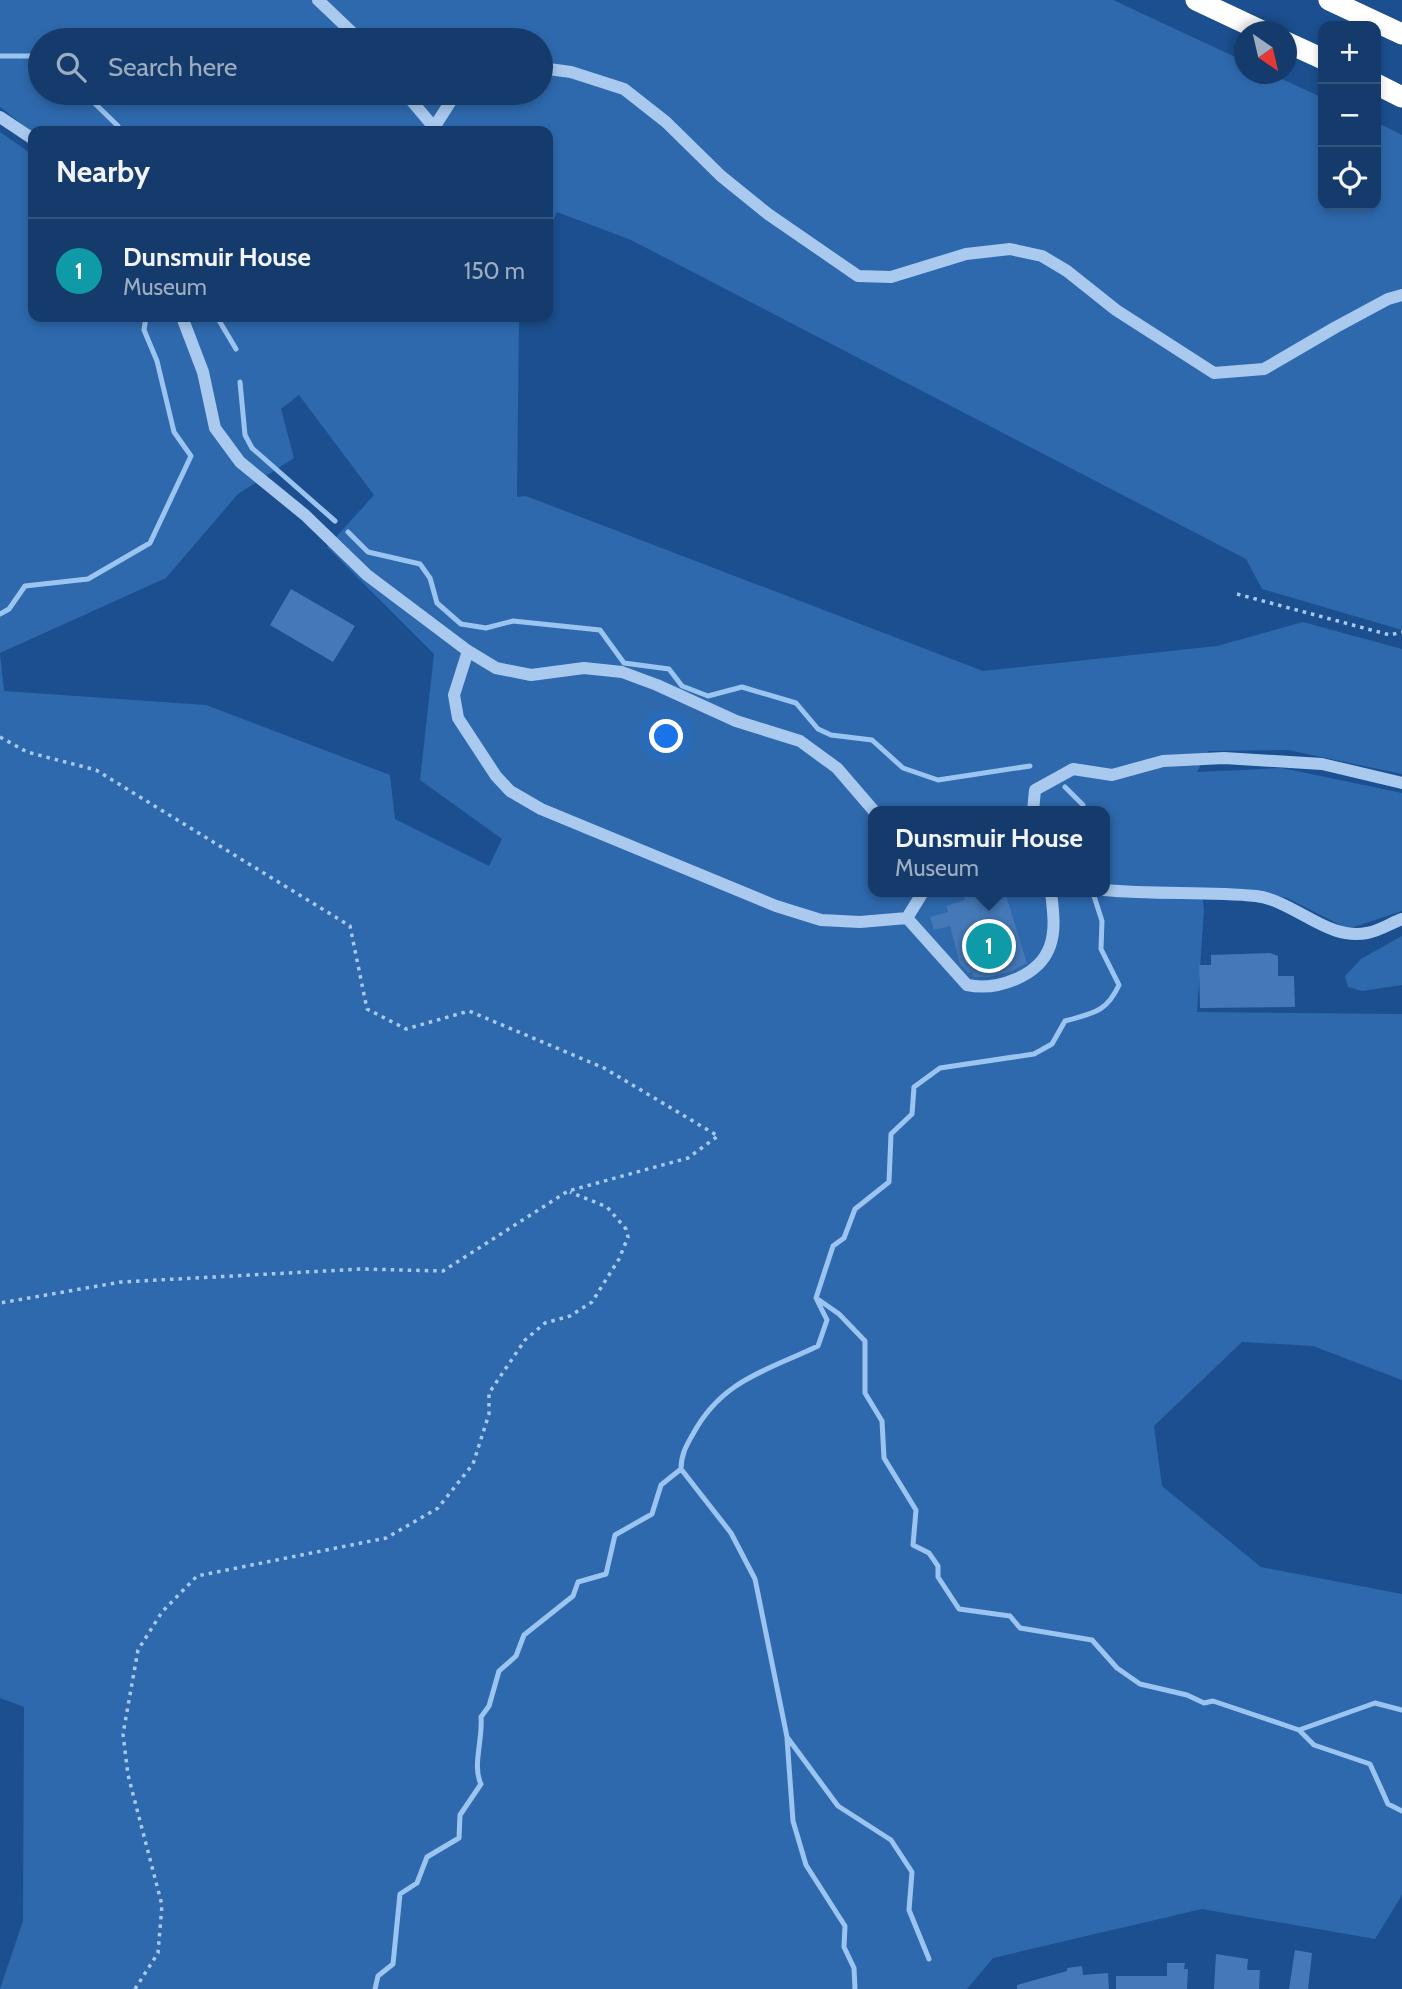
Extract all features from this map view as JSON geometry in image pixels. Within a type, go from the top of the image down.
[{"type":"highway","points":[[1196,0],[1241,21]]},
{"type":"highway","points":[[1329,0],[1402,34]]},
{"type":"highway","points":[[1297,47],[1318,57]]},
{"type":"highway","points":[[1381,86],[1402,97]]},
{"type":"lane","points":[[318,0],[347,28]]},
{"type":"lane","points":[[553,70],[571,72],[624,89],[666,122],[721,176],[768,214],[858,276],[891,277],[965,254],[1010,249],[1042,256],[1067,271],[1116,310],[1214,373],[1264,369],[1357,315],[1402,295]]},
{"type":"lane","points":[[415,105],[433,126]]},
{"type":"lane","points":[[438,126],[449,105]]},
{"type":"lane","points":[[0,117],[28,136]]},
{"type":"lane","points":[[184,322],[203,372],[215,428],[240,462],[305,515],[367,575],[468,651],[496,668],[531,674],[584,668],[622,672],[657,685],[736,721],[800,741],[837,768],[870,806]]},
{"type":"lane","points":[[468,651],[454,695],[458,718],[496,776],[526,802],[776,906],[821,920],[860,922],[907,918]]},
{"type":"lane","points":[[1033,806],[1035,790],[1073,769],[1112,775],[1163,761],[1224,758],[1322,764],[1402,783]]},
{"type":"lane","points":[[1110,891],[1154,895],[1258,897],[1282,903],[1341,933],[1367,933],[1402,919]]},
{"type":"lane","points":[[907,918],[920,897]]},
{"type":"lane","points":[[907,918],[967,985],[981,988],[1023,976],[1035,967],[1049,949],[1054,933],[1051,897]]},
{"type":"path","points":[[1237,594],[1390,635],[1401,634]]},
{"type":"path","points":[[0,737],[27,752],[96,770],[350,926],[367,1009],[406,1029],[469,1011],[604,1068],[718,1136],[688,1158],[568,1191],[443,1271],[362,1269],[121,1282],[0,1303]]},
{"type":"path","points":[[135,1989],[158,1953],[162,1905],[128,1775],[123,1734],[138,1650],[162,1612],[197,1576],[386,1538],[438,1508],[473,1464],[489,1414],[489,1393],[525,1340],[545,1323],[570,1316],[592,1302],[619,1259],[628,1237],[626,1229],[607,1207],[568,1191]]},
{"type":"shaded area","points":[[0,0],[1113,0],[1234,56],[1234,84],[1293,84],[1318,96],[1318,210],[1381,210],[1381,124],[1402,135],[1402,630],[1262,589],[1246,559],[631,240],[557,212],[553,221],[553,126],[28,126],[28,129],[0,107]]},
{"type":"shaded area","points":[[0,132],[28,152],[28,322],[519,322],[517,497],[526,496],[983,671],[1217,646],[1303,622],[1402,649],[1402,774],[1288,750],[1208,751],[1197,772],[1282,768],[1402,793],[1402,911],[1348,929],[1287,898],[1254,890],[1201,888],[1204,909],[1197,1012],[1402,1014],[1402,1380],[1313,1346],[1242,1342],[1154,1426],[1162,1486],[1261,1567],[1402,1594],[1402,1895],[1375,1939],[1202,1909],[993,1958],[967,1989],[0,1989],[23,1921],[24,1707],[0,1698]],"holes":[[[299,395],[374,495],[327,547],[434,654],[420,780],[502,839],[489,866],[395,819],[390,775],[206,705],[4,691],[0,653],[166,578],[238,494],[294,458],[281,409]]]},
{"type":"shaded area","points":[[1402,936],[1402,985],[1362,991],[1348,987],[1345,976],[1361,959]]},
{"type":"building","points":[[291,589],[355,626],[333,662],[270,625]]},
{"type":"building","points":[[964,897],[1007,897],[1027,963],[1012,971],[990,977],[974,977],[972,972],[968,973],[960,964],[950,926],[934,930],[930,917],[948,912],[946,906],[965,900]]},
{"type":"building","points":[[1270,953],[1278,956],[1278,976],[1294,976],[1295,1007],[1200,1008],[1199,965],[1211,965],[1211,955]]},
{"type":"building","points":[[1295,1950],[1312,1953],[1308,1989],[1289,1989]]},
{"type":"building","points":[[1216,1954],[1248,1959],[1247,1970],[1260,1970],[1259,1989],[1214,1989]]},
{"type":"building","points":[[1167,1963],[1185,1963],[1184,1969],[1188,1969],[1187,1989],[1116,1989],[1116,1976],[1167,1976]]},
{"type":"building","points":[[1082,1966],[1083,1975],[1108,1973],[1109,1989],[1017,1989],[1017,1985],[1067,1971],[1067,1968]]},
{"type":"waterway","points":[[0,56],[28,56]]},
{"type":"waterway","points":[[96,105],[118,126]]},
{"type":"waterway","points":[[0,614],[9,609],[25,586],[88,579],[150,543],[191,456],[174,432],[157,361],[144,330],[145,322]]},
{"type":"waterway","points":[[220,322],[236,349]]},
{"type":"waterway","points":[[240,382],[245,435],[252,448],[335,521]]},
{"type":"waterway","points":[[348,532],[368,552],[420,564],[430,578],[437,603],[461,624],[486,628],[513,621],[600,630],[624,663],[669,669],[682,686],[708,696],[742,687],[796,703],[818,729],[831,735],[872,740],[903,768],[938,780],[1030,766]]},
{"type":"waterway","points":[[1065,787],[1083,806]]},
{"type":"waterway","points":[[375,1989],[378,1976],[393,1964],[400,1894],[417,1883],[427,1857],[459,1838],[460,1815],[481,1784],[477,1769],[481,1717],[489,1706],[499,1671],[516,1656],[524,1635],[573,1596],[578,1582],[606,1574],[615,1535],[652,1514],[661,1485],[681,1469],[688,1443],[717,1401],[747,1379],[818,1346],[827,1320],[816,1298],[833,1246],[844,1238],[855,1209],[889,1182],[891,1134],[912,1114],[914,1087],[940,1068],[1034,1054],[1052,1044],[1065,1021],[1098,1010],[1109,1001],[1119,985],[1101,949],[1102,921],[1094,897]]},
{"type":"waterway","points":[[819,1300],[839,1314],[865,1341],[865,1393],[882,1421],[884,1458],[916,1510],[913,1545],[929,1553],[938,1566],[938,1577],[959,1609],[1010,1616],[1020,1628],[1092,1640],[1117,1668],[1140,1684],[1187,1695],[1204,1703],[1213,1701],[1299,1730],[1314,1745],[1370,1764],[1388,1804],[1402,1811]]},
{"type":"waterway","points":[[681,1469],[731,1533],[755,1579],[787,1737],[838,1806],[891,1840],[912,1872],[909,1910],[929,1959]]},
{"type":"waterway","points":[[1299,1730],[1375,1703],[1402,1710]]},
{"type":"waterway","points":[[787,1738],[793,1821],[806,1865],[845,1926],[844,1947],[854,1968],[855,1989]]},
{"type":"place","name":"Dunsmuir House","points":[[989,946]]}]
